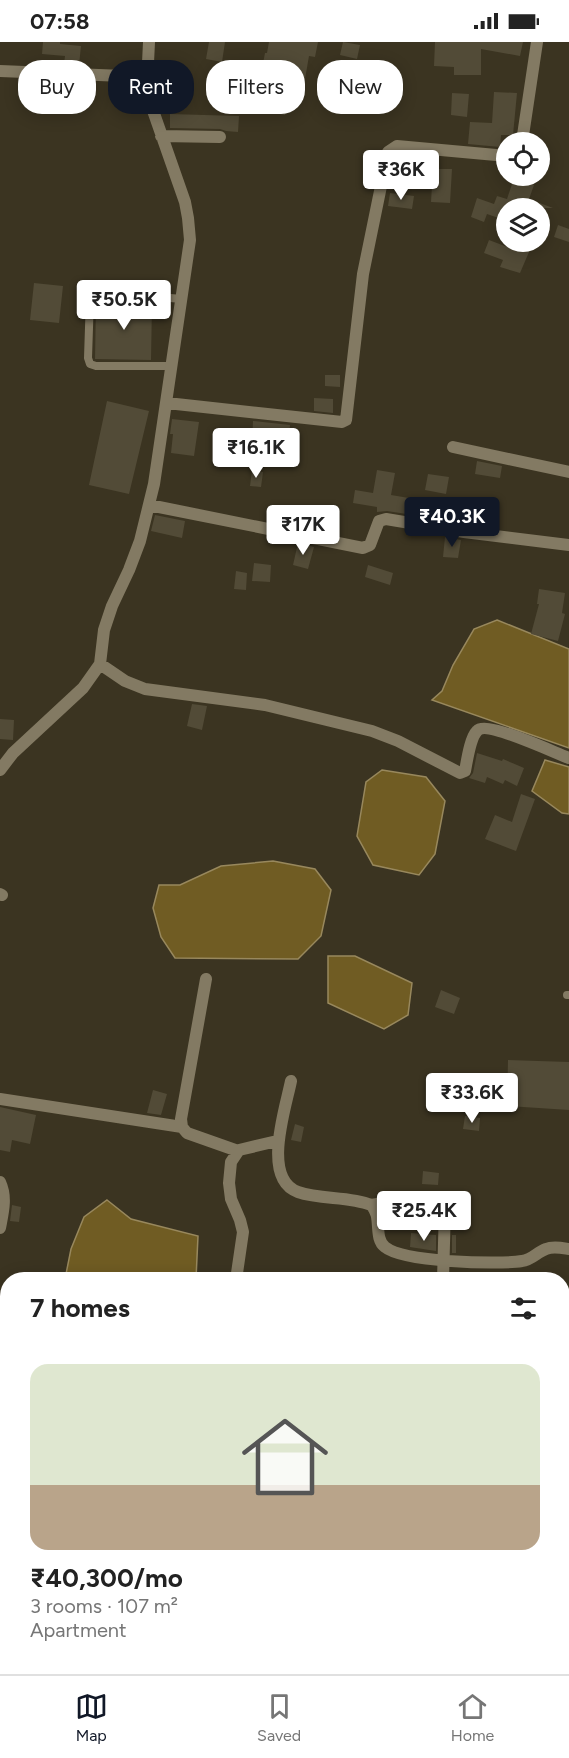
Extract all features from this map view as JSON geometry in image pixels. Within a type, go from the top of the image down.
[{"type":"street","points":[[148,60],[149,42]]},
{"type":"street","points":[[524,132],[537,42]]},
{"type":"street","points":[[0,71],[108,75]]},
{"type":"street","points":[[0,770],[21,746],[83,688],[100,664],[104,630],[140,540],[149,505],[167,403],[190,240],[188,218],[154,114]]},
{"type":"street","points":[[161,136],[220,137]]},
{"type":"street","points":[[167,403],[342,422],[346,420],[363,274],[388,152],[397,146],[496,155]]},
{"type":"street","points":[[453,447],[569,472]]},
{"type":"street","points":[[149,505],[363,548],[370,545],[379,520],[386,519],[464,532],[569,545]]},
{"type":"street","points":[[100,664],[125,681],[145,689],[265,705],[372,731],[398,741],[460,773],[465,771],[474,735],[483,727],[569,758]]},
{"type":"street","points":[[206,979],[181,1119],[182,1127],[187,1133],[238,1151],[277,1141]]},
{"type":"street","points":[[291,1081],[277,1141],[279,1165],[284,1181],[298,1192],[371,1205],[390,1202],[445,1206],[443,1272]]},
{"type":"street","points":[[0,1099],[182,1127]]},
{"type":"street","points":[[237,1272],[243,1232],[231,1199],[229,1184],[231,1162],[238,1151]]},
{"type":"street","points":[[0,1182],[4,1203],[0,1228]]},
{"type":"street","points":[[371,1205],[376,1211],[381,1240],[385,1247],[404,1255],[444,1260],[516,1262],[530,1259],[545,1249],[569,1249]]},
{"type":"lane","points":[[172,366],[96,366],[90,364],[88,358],[90,297],[98,291],[181,299]]},
{"type":"shaded area","points":[[497,620],[569,649],[569,748],[432,700],[442,691],[453,665],[474,629]]},
{"type":"shaded area","points":[[545,760],[569,767],[569,814],[562,813],[532,791]]},
{"type":"shaded area","points":[[382,770],[426,777],[445,801],[435,854],[419,875],[373,865],[357,836],[366,782]]},
{"type":"shaded area","points":[[273,861],[315,869],[331,890],[321,936],[298,959],[175,958],[161,937],[153,908],[159,885],[180,885],[221,866]]},
{"type":"shaded area","points":[[328,956],[355,956],[412,983],[408,1015],[384,1029],[328,1003]]},
{"type":"shaded area","points":[[107,1200],[131,1219],[198,1236],[196,1272],[66,1272],[71,1249],[84,1217]]},
{"type":"building","points":[[43,42],[81,46],[80,60],[64,60],[65,56],[42,54]]},
{"type":"building","points":[[209,42],[225,42],[222,60],[206,59]]},
{"type":"building","points":[[269,42],[318,42],[315,57],[309,56],[305,79],[305,60],[264,60],[265,53],[267,53]]},
{"type":"building","points":[[343,42],[360,45],[357,59],[340,55]]},
{"type":"building","points":[[435,42],[523,42],[520,56],[481,49],[481,75],[454,75],[454,67],[434,66]]},
{"type":"building","points":[[494,92],[517,93],[513,132],[496,132],[496,147],[468,144],[470,122],[492,123]]},
{"type":"building","points":[[452,93],[469,94],[467,117],[451,115]]},
{"type":"building","points":[[170,114],[239,116],[238,132],[220,129],[170,128]]},
{"type":"building","points":[[433,169],[452,169],[450,203],[431,202]]},
{"type":"building","points":[[511,186],[534,186],[529,198],[507,198]]},
{"type":"building","points":[[390,193],[414,196],[412,209],[388,206]]},
{"type":"building","points":[[477,198],[494,204],[496,199],[496,217],[487,214],[484,222],[471,217]]},
{"type":"building","points":[[558,225],[569,229],[569,242],[554,237]]},
{"type":"building","points":[[489,240],[496,243],[496,252],[529,252],[520,273],[500,267],[503,260],[484,253]]},
{"type":"building","points":[[34,283],[63,286],[59,323],[30,320]]},
{"type":"building","points":[[96,303],[152,304],[151,360],[95,359]]},
{"type":"building","points":[[325,375],[340,375],[340,387],[325,386]]},
{"type":"building","points":[[314,398],[333,399],[333,413],[314,411]]},
{"type":"building","points":[[107,401],[149,411],[129,494],[89,485]]},
{"type":"building","points":[[172,419],[199,422],[194,456],[171,453]]},
{"type":"building","points":[[253,421],[290,425],[289,437],[266,435],[266,443],[252,443]]},
{"type":"building","points":[[477,461],[502,466],[500,478],[475,474]]},
{"type":"building","points":[[377,470],[395,473],[391,495],[415,499],[413,515],[387,511],[377,512],[377,507],[353,503],[355,490],[373,493]]},
{"type":"building","points":[[252,471],[263,472],[261,487],[250,486]]},
{"type":"building","points":[[428,474],[449,477],[446,494],[425,490]]},
{"type":"building","points":[[439,501],[457,504],[453,522],[436,519]]},
{"type":"building","points":[[155,515],[185,521],[182,538],[151,531]]},
{"type":"building","points":[[445,537],[461,540],[458,558],[443,557]]},
{"type":"building","points":[[298,543],[314,547],[308,569],[293,565]]},
{"type":"building","points":[[254,563],[271,565],[270,582],[252,581]]},
{"type":"building","points":[[368,565],[393,573],[390,585],[365,577]]},
{"type":"building","points":[[236,571],[247,573],[246,590],[234,589]]},
{"type":"building","points":[[539,589],[565,593],[562,613],[565,614],[558,641],[531,634],[539,604],[537,604]]},
{"type":"building","points":[[192,704],[207,706],[202,730],[187,726]]},
{"type":"building","points":[[0,719],[14,720],[13,740],[0,739]]},
{"type":"building","points":[[477,753],[502,761],[503,759],[524,768],[517,786],[505,780],[503,784],[487,777],[485,783],[469,778],[473,773]]},
{"type":"building","points":[[521,794],[535,799],[516,851],[485,839],[495,815],[512,822]]},
{"type":"building","points":[[441,990],[460,998],[454,1014],[435,1007]]},
{"type":"building","points":[[508,1060],[569,1062],[569,1110],[507,1106]]},
{"type":"building","points":[[465,1079],[492,1086],[489,1096],[462,1089]]},
{"type":"building","points":[[153,1090],[167,1094],[161,1115],[147,1113]]},
{"type":"building","points":[[0,1107],[36,1115],[30,1144],[12,1140],[10,1152],[0,1150]]},
{"type":"building","points":[[465,1116],[480,1118],[479,1131],[463,1129]]},
{"type":"building","points":[[295,1124],[304,1127],[301,1142],[291,1140]]},
{"type":"building","points":[[423,1171],[439,1173],[438,1185],[422,1184]]},
{"type":"building","points":[[12,1205],[21,1207],[19,1222],[10,1221]]},
{"type":"building","points":[[411,1233],[436,1235],[436,1251],[410,1247]]},
{"type":"building","points":[[452,1235],[456,1235],[456,1253],[452,1253]]}]
